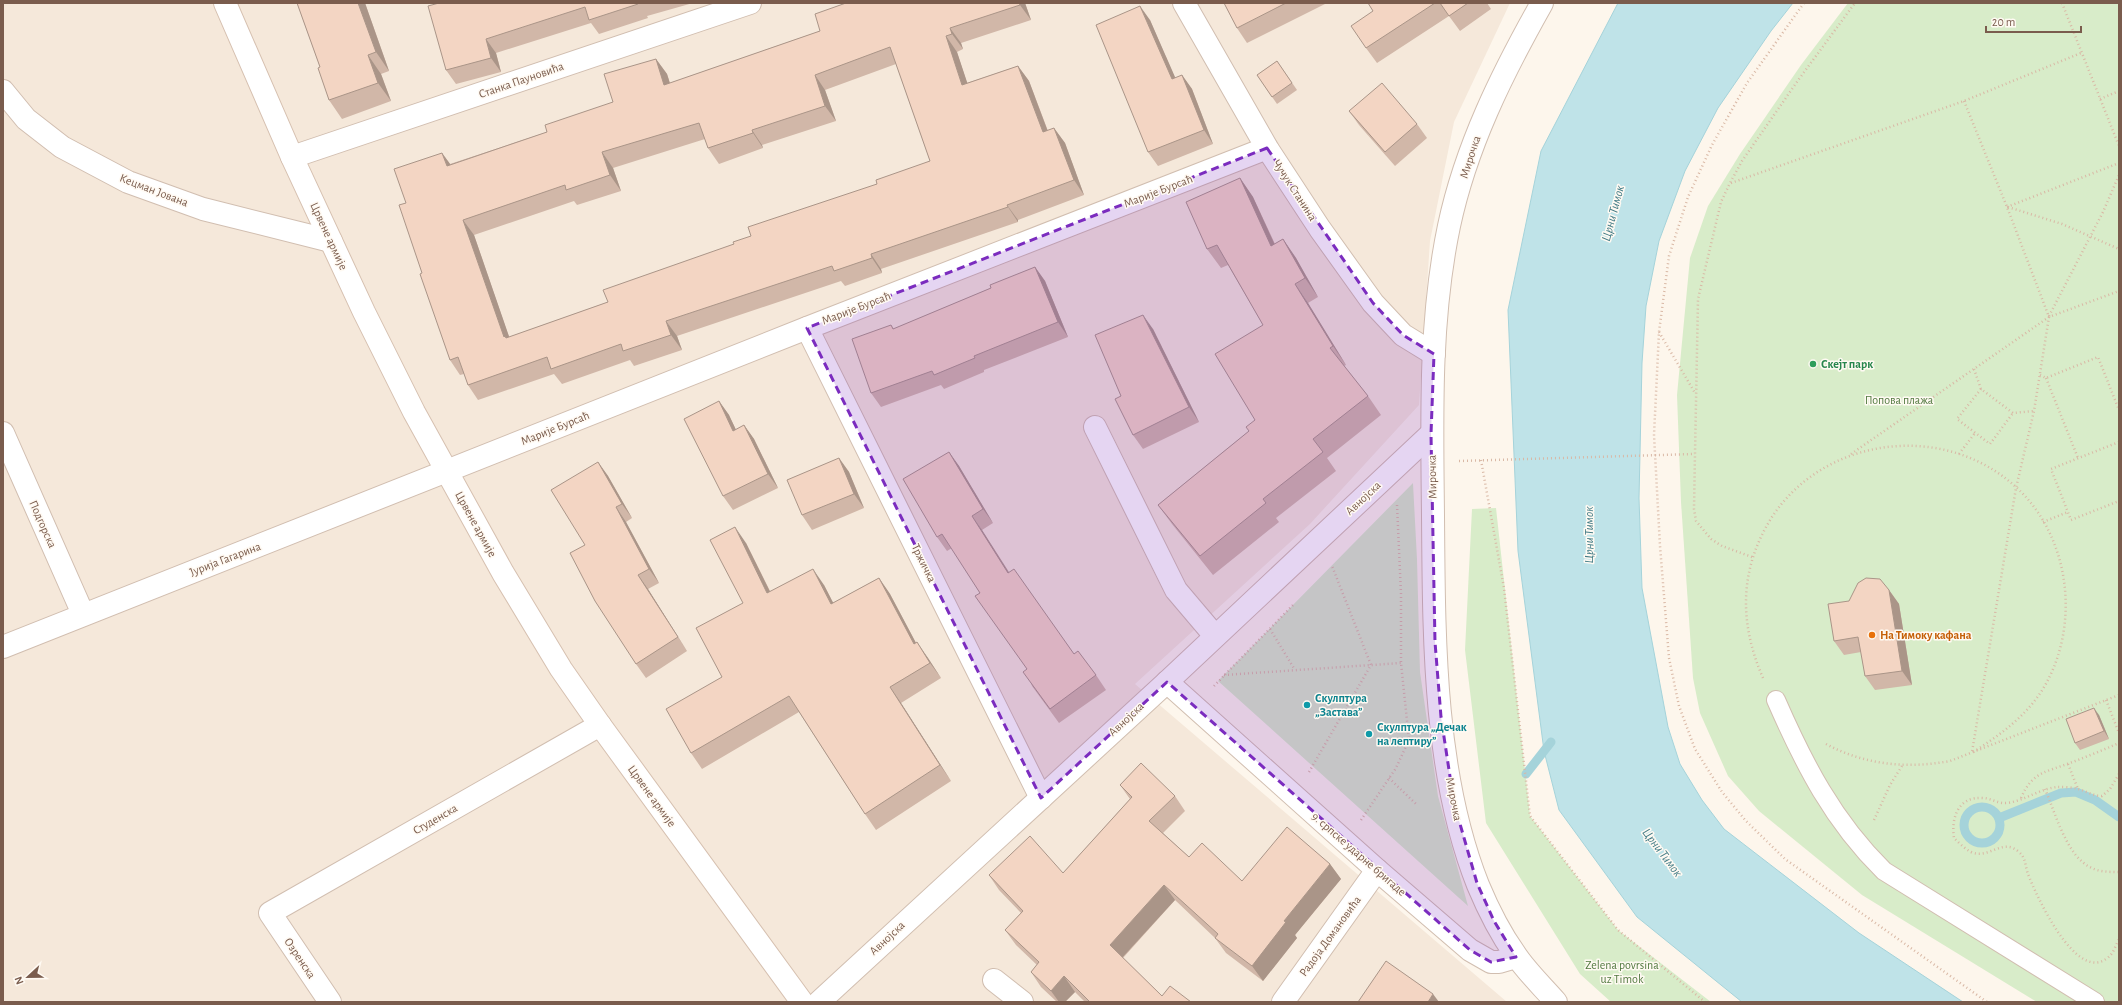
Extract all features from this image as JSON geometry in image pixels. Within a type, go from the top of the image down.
[{"type":"street","name":"Црвене армије","points":[[225,3],[292,157],[414,412],[446,472],[533,625],[600,725],[802,1002]]},
{"type":"street","name":"Станка Пауновића","points":[[292,157],[750,3]]},
{"type":"street","name":"Чучук Станина","points":[[1184,3],[1267,148],[1320,229],[1373,303],[1402,335],[1434,354]]},
{"type":"street","name":"Мирочка","points":[[1516,957],[1494,921],[1477,883],[1454,803],[1441,717],[1435,642],[1431,434],[1434,354],[1449,226],[1473,142],[1504,70],[1542,3]]},
{"type":"street","name":"Кецман Јована","points":[[3,91],[26,118],[62,147],[128,182],[203,209],[331,241]]},
{"type":"street","name":"Марије Бурсаћ","points":[[446,472],[807,328],[1267,148]]},
{"type":"street","name":"Тржичка","points":[[807,328],[1041,798]]},
{"type":"street","points":[[1096,427],[1176,590],[1215,636]]},
{"type":"street","name":"Подгорска","points":[[3,433],[83,614]]},
{"type":"street","name":"Авнојска","points":[[819,1002],[1167,682],[1431,434]]},
{"type":"street","name":"Јурија Гагарина","points":[[3,647],[83,614],[446,472]]},
{"type":"street","name":"9. српске ударне бригаде","points":[[1167,682],[1377,870],[1480,957],[1491,962],[1499,962],[1516,957]]},
{"type":"street","name":"Студенска","points":[[270,913],[600,725]]},
{"type":"street","name":"Радоја Домановића","points":[[1283,1002],[1377,870]]},
{"type":"street","name":"Озренска","points":[[270,913],[330,1002]]},
{"type":"street","points":[[1516,957],[1556,1002]]},
{"type":"street","points":[[994,980],[1022,1002]]},
{"type":"lane","points":[[1776,700],[1818,788],[1860,848],[1884,871],[2096,1002]]},
{"type":"path","points":[[1804,3],[1747,83],[1712,145],[1688,197],[1669,256],[1659,332],[1654,436],[1669,650],[1679,706],[1695,748],[1722,792],[1746,822],[1785,859],[1987,1002]]},
{"type":"path","points":[[1752,557],[1722,546],[1711,539],[1696,521],[1694,509],[1694,454],[1698,299],[1721,202],[1730,183],[1742,161],[1794,85],[1855,3]]},
{"type":"path","points":[[2062,3],[2119,146]]},
{"type":"path","points":[[1730,183],[1964,101],[2081,53]]},
{"type":"path","points":[[2100,99],[2119,92]]},
{"type":"path","points":[[1964,101],[2008,207],[2049,317]]},
{"type":"path","points":[[2008,207],[2119,163]]},
{"type":"path","points":[[1972,753],[2016,488],[2034,411],[2049,317],[2091,237],[2119,175]]},
{"type":"path","points":[[2008,207],[2062,224],[2119,249]]},
{"type":"path","points":[[1776,700],[1763,678],[1753,656],[1747,631],[1745,607],[1747,582],[1752,557],[1775,512],[1799,485],[1823,468],[1849,455],[2049,317],[2119,291]]},
{"type":"path","points":[[1659,332],[1696,393]]},
{"type":"path","points":[[2046,378],[2098,357],[2119,410]]},
{"type":"path","points":[[1974,369],[1981,389],[2013,413],[2034,411]]},
{"type":"path","points":[[2040,375],[2046,378],[2078,458]]},
{"type":"path","points":[[1981,389],[1958,419],[1990,444],[2013,413]]},
{"type":"path","points":[[1960,454],[1975,432]]},
{"type":"path","points":[[2119,442],[2051,469],[2071,520],[2119,501]]},
{"type":"path","points":[[1849,455],[1878,448],[1916,445],[1938,448],[1960,454],[1984,465],[2016,488],[2043,522],[2056,549],[2064,578],[2066,608],[2063,637],[2054,666],[2044,686],[2022,716],[2000,735],[1972,753]]},
{"type":"path","points":[[1694,454],[1481,460],[1504,588],[1530,816],[1618,930],[1705,1002]]},
{"type":"path","points":[[1344,841],[1366,814],[1389,778],[1409,740],[1401,663],[1401,594],[1397,500],[1383,478]]},
{"type":"path","points":[[2043,522],[2068,512]]},
{"type":"path","points":[[1332,565],[1371,665]]},
{"type":"path","points":[[1270,629],[1295,670]]},
{"type":"path","points":[[1224,675],[1401,663]]},
{"type":"path","points":[[1293,795],[1313,766],[1371,665]]},
{"type":"path","points":[[1822,742],[1843,753],[1872,762],[1902,766],[1927,766],[1950,762],[2119,695]]},
{"type":"path","points":[[2106,700],[2119,733]]},
{"type":"path","points":[[2021,798],[2031,782],[2049,769],[2068,764],[2119,743]]},
{"type":"path","points":[[2068,764],[2078,788]]},
{"type":"path","points":[[1860,848],[1890,785],[1902,766]]},
{"type":"path","points":[[2119,774],[2110,789],[2102,796],[2078,788],[2057,787],[2046,789],[2006,803],[1984,798],[1973,798],[1962,805],[1954,814],[1952,828],[1954,838],[1971,852],[1978,853],[2006,846],[2012,847],[2021,853],[2026,863],[2028,873],[2053,923],[2066,943],[2086,962],[2106,960],[2112,954],[2119,939]]},
{"type":"path","points":[[1389,778],[1416,804]]},
{"type":"path","points":[[2046,789],[2066,840],[2081,860],[2090,868],[2100,871],[2119,872]]},
{"type":"highlighted area","points":[[1267,148],[1373,303],[1403,335],[1434,354],[1431,434],[1435,642],[1441,717],[1454,803],[1477,883],[1494,921],[1516,957],[1491,962],[1470,950],[1167,682],[1041,798],[807,328]]},
{"type":"shaded area","points":[[3,3],[1510,3],[1454,122],[1430,241],[1419,405],[1310,524],[1135,684],[1507,1002],[3,1002]]},
{"type":"green space","name":"Попова плажа","points":[[1848,3],[2119,3],[2119,1002],[2037,1002],[1862,895],[1759,811],[1728,776],[1700,713],[1693,678],[1681,502],[1677,395],[1690,258],[1708,206],[1740,154],[1801,65]]},
{"type":"green space","points":[[1413,483],[1420,672],[1438,796],[1468,906],[1218,681]]},
{"type":"green space","name":"Zelena povrsina uz Timok","points":[[1496,508],[1530,816],[1618,930],[1711,1002],[1611,1002],[1580,974],[1486,823],[1465,650],[1472,509]]},
{"type":"water","name":"Црни Тимок","points":[[1618,3],[1793,3],[1771,31],[1718,108],[1685,171],[1659,241],[1646,306],[1642,363],[1639,498],[1642,588],[1668,727],[1680,764],[1702,800],[1724,829],[1859,933],[1963,1002],[1742,1002],[1637,917],[1559,810],[1544,751],[1518,551],[1508,310],[1541,151]]},
{"type":"building","points":[[297,3],[358,3],[376,52],[368,55],[378,83],[329,100],[318,68],[320,67]]},
{"type":"building","points":[[439,3],[638,4],[589,20],[585,7],[486,39],[491,58],[446,70],[428,6]]},
{"type":"building","points":[[846,3],[1019,3],[1020,5],[950,28],[952,34],[946,36],[962,85],[1018,66],[1043,132],[1054,128],[1074,180],[1007,205],[1008,207],[871,254],[872,258],[834,271],[832,266],[666,321],[671,335],[623,351],[621,344],[551,369],[547,357],[468,385],[458,357],[450,360],[420,274],[422,273],[399,205],[406,203],[394,169],[442,153],[447,166],[547,132],[545,125],[613,102],[604,74],[656,59],[664,85],[820,31],[815,14]],"holes":[[[890,47],[930,161],[876,180],[877,184],[748,227],[751,236],[733,242],[734,244],[603,290],[608,302],[506,338],[505,336],[504,337],[463,220],[565,185],[566,190],[610,175],[602,152],[699,123],[708,148],[753,133],[752,130],[825,106],[815,75]]]},
{"type":"building","points":[[1224,3],[1286,3],[1237,28]]},
{"type":"building","points":[[1368,3],[1435,3],[1366,48],[1351,26],[1373,11]]},
{"type":"building","points":[[1440,3],[1468,3],[1449,16]]},
{"type":"building","points":[[1140,6],[1172,79],[1182,75],[1204,130],[1148,152],[1096,25]]},
{"type":"building","points":[[1277,61],[1292,83],[1272,97],[1257,75]]},
{"type":"building","points":[[1382,83],[1417,124],[1385,152],[1349,111]]},
{"type":"building","points":[[1240,178],[1271,246],[1283,239],[1305,278],[1295,284],[1333,346],[1330,348],[1368,396],[1313,439],[1323,452],[1263,499],[1266,503],[1200,556],[1158,505],[1249,431],[1246,427],[1255,420],[1215,354],[1263,325],[1217,245],[1207,249],[1186,202]]},
{"type":"building","points":[[1035,267],[1058,322],[974,356],[975,358],[934,375],[932,371],[871,393],[852,339],[891,325],[893,329],[991,288],[990,285]]},
{"type":"building","points":[[1143,315],[1189,407],[1133,435],[1115,399],[1121,396],[1095,335]]},
{"type":"building","points":[[719,401],[733,431],[744,425],[768,474],[723,496],[684,419]]},
{"type":"building","points":[[949,452],[983,509],[972,516],[1008,573],[1014,569],[1074,654],[1078,651],[1096,675],[1050,709],[1023,672],[1027,669],[975,596],[980,593],[942,534],[937,537],[903,479]]},
{"type":"building","points":[[839,458],[854,494],[802,515],[787,480]]},
{"type":"building","points":[[598,462],[622,504],[616,507],[649,569],[638,575],[678,637],[636,664],[595,601],[570,553],[585,545],[551,490]]},
{"type":"building","points":[[735,527],[767,593],[813,569],[831,604],[879,578],[914,644],[917,642],[930,663],[890,687],[940,765],[865,814],[789,696],[691,753],[666,709],[722,677],[696,628],[743,603],[710,540]]},
{"type":"building","name":"На Тимоку кафана","points":[[1866,578],[1880,579],[1889,590],[1902,671],[1865,676],[1858,637],[1834,641],[1828,604],[1849,601],[1858,583]]},
{"type":"building","points":[[2094,708],[2104,731],[2075,743],[2066,719]]},
{"type":"building","points":[[1141,763],[1175,796],[1149,821],[1189,857],[1202,843],[1242,881],[1287,827],[1330,864],[1284,921],[1286,922],[1252,966],[1215,938],[1218,934],[1164,885],[1110,945],[1162,996],[1170,986],[1191,1002],[1090,1002],[1064,976],[1051,991],[1031,972],[1039,962],[1005,930],[1023,911],[989,875],[1030,836],[1063,873],[1132,797],[1120,785]]},
{"type":"building","points":[[1386,961],[1433,994],[1428,1002],[1358,1002]]},
{"type":"waterway","points":[[1526,774],[1551,742]]},
{"type":"waterway","points":[[1999,818],[2061,793],[2076,792],[2095,800],[2119,817]]},
{"type":"waterway","points":[[1986,807],[1995,812],[1999,818],[2000,825],[1999,832],[1995,838],[1986,843],[1978,843],[1969,838],[1965,832],[1964,821],[1969,812],[1975,808],[1986,807]]},
{"type":"place","name":"Скејт парк","points":[[1813,364]]},
{"type":"place","name":"На Тимоку кафана","points":[[1872,635]]},
{"type":"place","name":"Скулптура „Застава”","points":[[1307,705]]},
{"type":"place","name":"Скулптура „Дечак на лептиру”","points":[[1369,734]]}]
